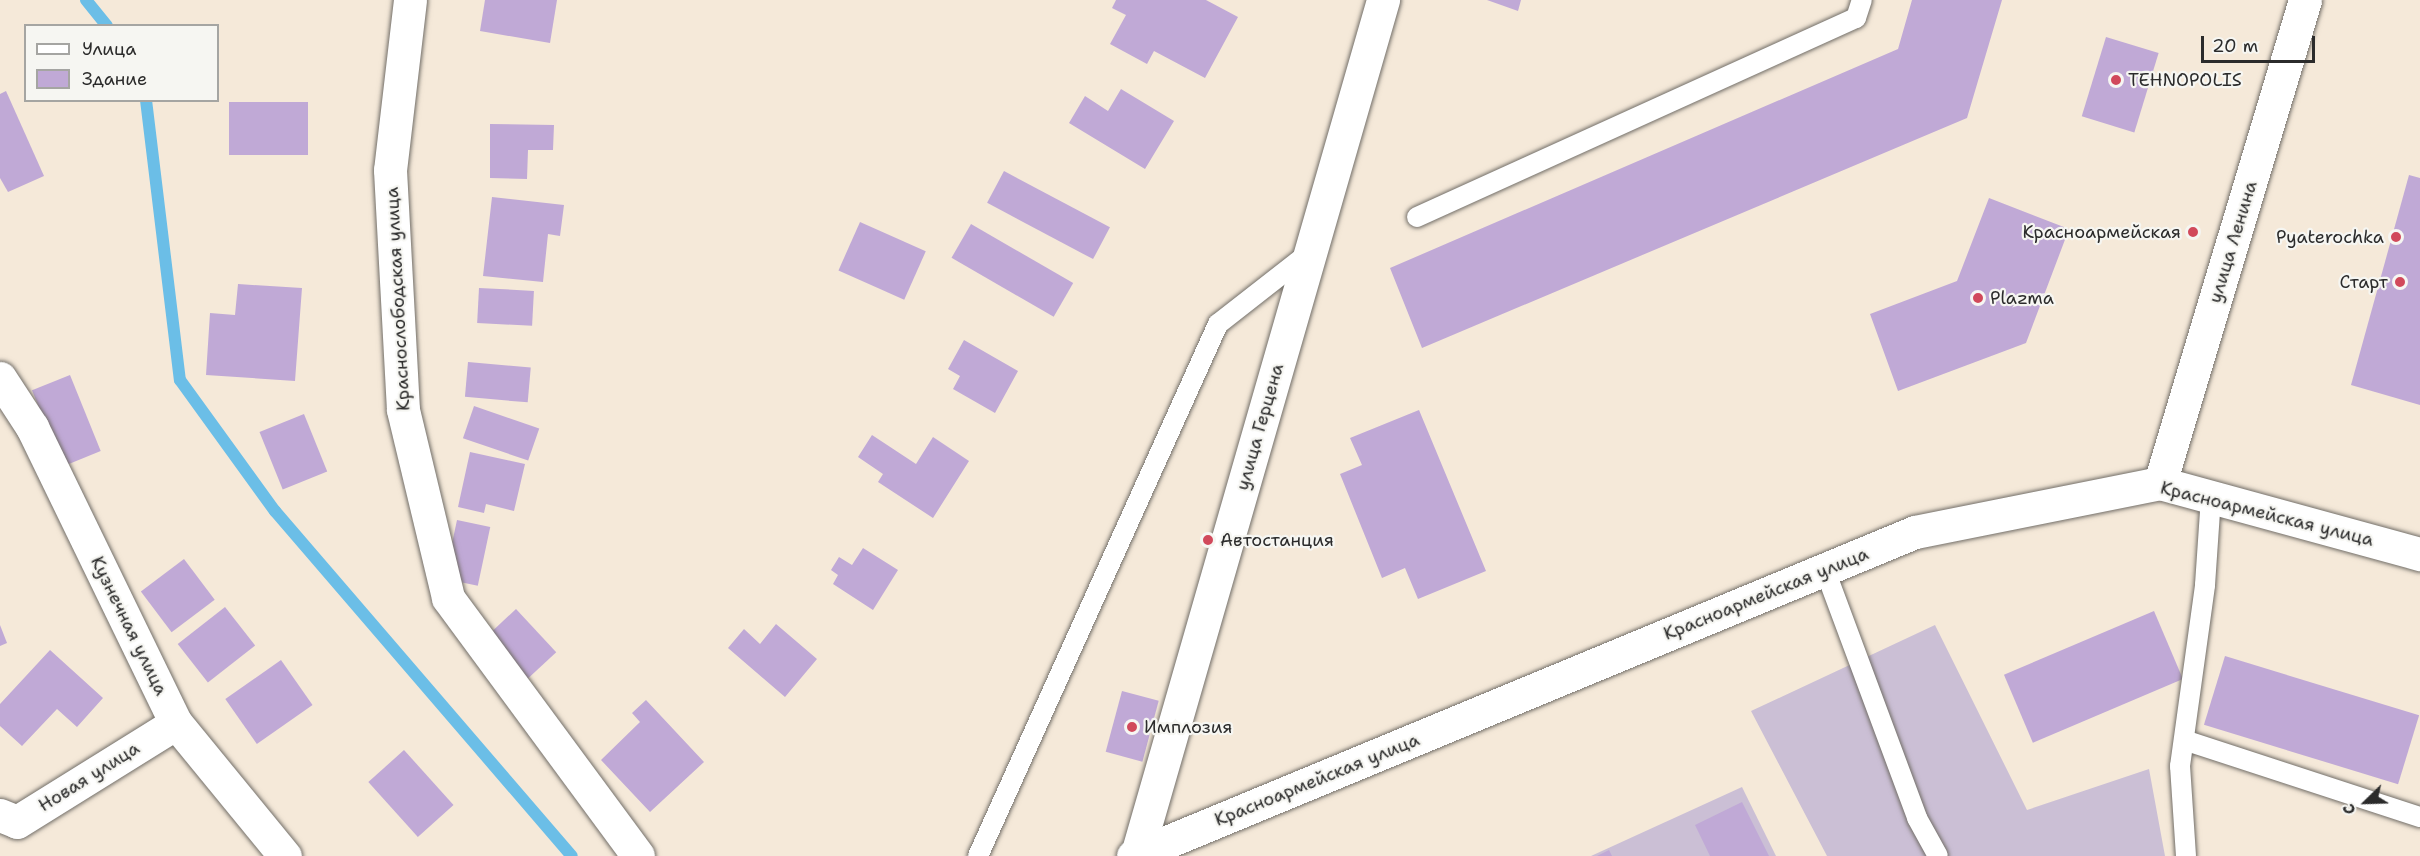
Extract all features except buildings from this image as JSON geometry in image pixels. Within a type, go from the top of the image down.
[{"type":"street","name":"Краснослободская улица","points":[[410,0],[390,170],[402,410],[448,598],[638,856]]},
{"type":"street","name":"улица Герцена","points":[[1135,855],[1383,0]]},
{"type":"street","name":"улица Ленина","points":[[2160,483],[2306,0]]},
{"type":"street","name":"Кузнечная улица","points":[[0,378],[32,427],[176,723],[285,856]]},
{"type":"street","name":"Красноармейская улица","points":[[1135,855],[1915,532],[2160,483],[2420,554]]},
{"type":"street","name":"Новая улица","points":[[0,815],[17,822],[176,723]]},
{"type":"lane","points":[[1417,217],[1856,18],[1862,0]]},
{"type":"lane","points":[[978,856],[1218,324],[1311,252]]},
{"type":"lane","points":[[2186,856],[2184,740],[2205,585],[2211,497]]},
{"type":"lane","points":[[1825,570],[1917,818],[1938,856]]},
{"type":"lane","points":[[2184,740],[2420,816]]},
{"type":"shaded area","points":[[1935,625],[2027,810],[2149,769],[2165,856],[1827,856],[1751,711]]},
{"type":"shaded area","points":[[1742,787],[1776,856],[1591,856]]},
{"type":"waterway","points":[[86,0],[105,24]]},
{"type":"waterway","points":[[146,102],[180,380],[275,511],[572,856]]},
{"type":"place","name":"TEHNOPOLIS","points":[[2116,80]]},
{"type":"place","name":"Красноармейская","points":[[2193,232]]},
{"type":"place","name":"Pyaterochka","points":[[2396,237]]},
{"type":"place","name":"Старт","points":[[2400,282]]},
{"type":"place","name":"Plazma","points":[[1978,298]]},
{"type":"place","name":"Автостанция","points":[[1208,540]]},
{"type":"place","name":"Имплозия","points":[[1132,727]]}]
